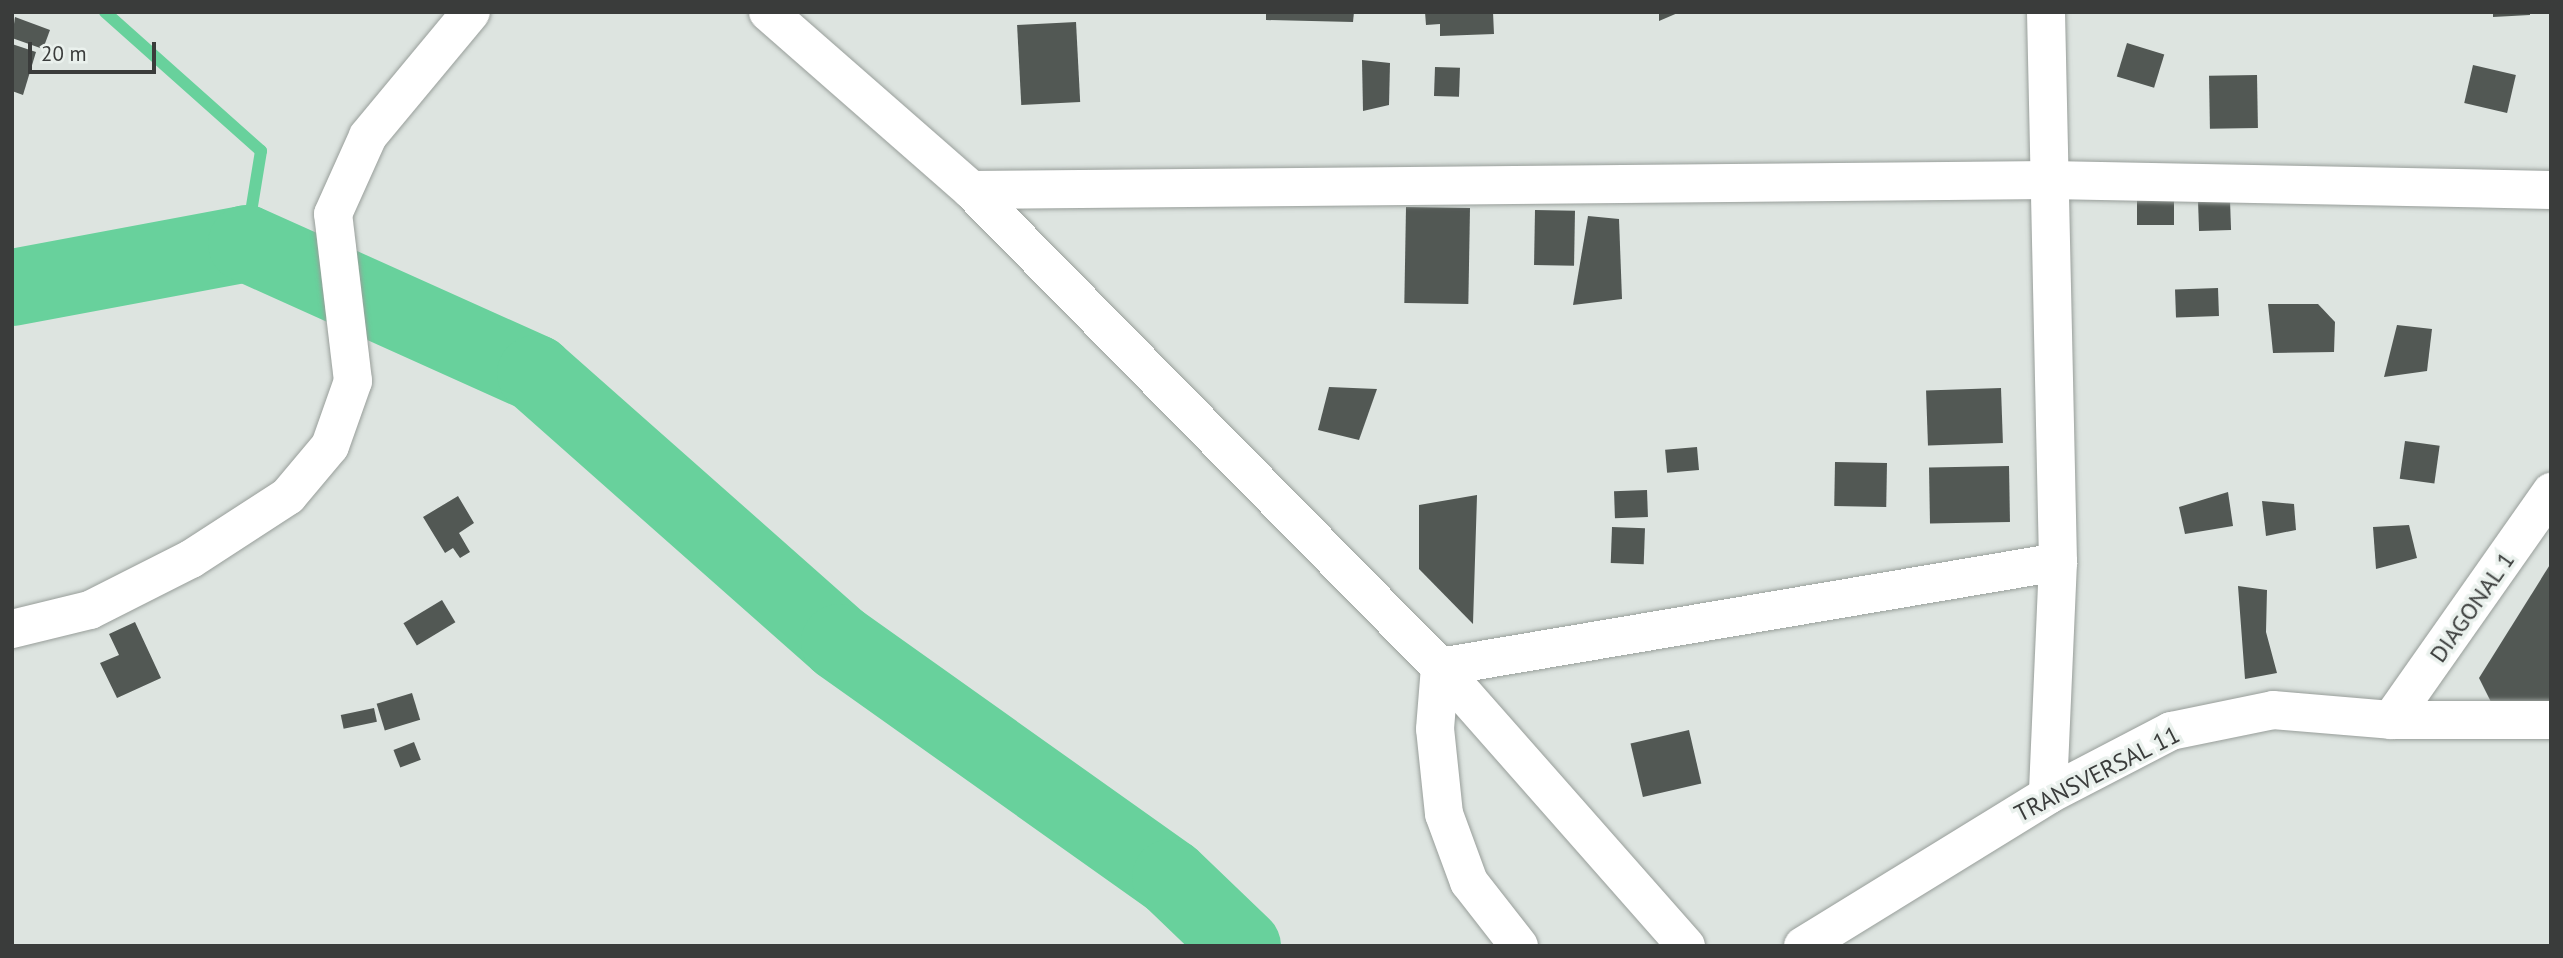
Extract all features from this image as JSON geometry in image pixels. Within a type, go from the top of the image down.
[{"type":"street","points":[[12,629],[90,610],[191,559],[288,496],[330,446],[353,381],[332,215],[368,136],[471,12]]},
{"type":"street","points":[[768,12],[971,190],[1440,667],[1686,946]]},
{"type":"street","points":[[2046,12],[2058,562],[2048,795]]},
{"type":"street","points":[[971,190],[2050,180],[2551,190]]},
{"type":"street","name":"DIAGONAL 1","points":[[2391,720],[2548,501]]},
{"type":"street","points":[[1440,667],[2058,562]]},
{"type":"street","points":[[1440,667],[1435,729],[1444,814],[1469,882],[1519,946]]},
{"type":"street","name":"TRANSVERSAL 11","points":[[1802,946],[2048,795],[2184,729],[2273,710],[2391,720],[2551,720]]},
{"type":"building","points":[[1266,12],[1354,12],[1353,22],[1266,20]]},
{"type":"building","points":[[1425,12],[1493,12],[1494,34],[1440,36],[1440,24],[1426,25]]},
{"type":"building","points":[[1659,12],[1680,12],[1659,21]]},
{"type":"building","points":[[2493,12],[2530,12],[2530,15],[2493,17]]},
{"type":"building","points":[[15,17],[50,30],[43,49],[12,38]]},
{"type":"building","points":[[1076,22],[1080,102],[1021,105],[1017,25]]},
{"type":"building","points":[[2127,43],[2164,54],[2154,88],[2117,76]]},
{"type":"building","points":[[12,44],[36,52],[23,95],[12,91]]},
{"type":"building","points":[[1362,60],[1390,63],[1389,105],[1363,111]]},
{"type":"building","points":[[2473,65],[2516,75],[2507,113],[2464,103]]},
{"type":"building","points":[[1435,67],[1460,68],[1459,97],[1434,96]]},
{"type":"building","points":[[2257,75],[2258,128],[2210,129],[2209,76]]},
{"type":"building","points":[[2137,194],[2174,194],[2174,225],[2137,225]]},
{"type":"building","points":[[2230,200],[2231,230],[2199,231],[2198,201]]},
{"type":"building","points":[[1406,207],[1470,208],[1468,304],[1404,303]]},
{"type":"building","points":[[1535,210],[1575,211],[1574,266],[1534,265]]},
{"type":"building","points":[[1588,216],[1619,219],[1622,299],[1573,305]]},
{"type":"building","points":[[2218,288],[2219,316],[2176,317],[2175,290]]},
{"type":"building","points":[[2268,304],[2318,304],[2335,322],[2334,352],[2273,353]]},
{"type":"building","points":[[2397,325],[2432,329],[2427,371],[2384,377]]},
{"type":"building","points":[[1329,387],[1377,389],[1359,440],[1318,430]]},
{"type":"building","points":[[2001,388],[2003,443],[1928,446],[1926,391]]},
{"type":"building","points":[[2405,441],[2440,446],[2434,484],[2400,479]]},
{"type":"building","points":[[1697,447],[1699,470],[1667,473],[1665,450]]},
{"type":"building","points":[[1835,462],[1887,463],[1886,507],[1834,506]]},
{"type":"building","points":[[2009,466],[2010,522],[1930,523],[1929,467]]},
{"type":"building","points":[[1647,490],[1648,517],[1615,518],[1614,491]]},
{"type":"building","points":[[2228,492],[2233,526],[2185,534],[2179,507]]},
{"type":"building","points":[[1477,495],[1473,624],[1419,569],[1419,505]]},
{"type":"building","points":[[458,496],[474,523],[459,533],[470,552],[460,558],[453,548],[445,553],[423,517]]},
{"type":"building","points":[[2262,501],[2294,504],[2296,530],[2266,536]]},
{"type":"building","points":[[2409,525],[2417,558],[2376,569],[2373,527]]},
{"type":"building","points":[[1612,527],[1645,528],[1644,564],[1611,563]]},
{"type":"building","points":[[2551,563],[2551,708],[2494,708],[2479,678]]},
{"type":"building","points":[[2238,586],[2267,590],[2266,632],[2277,673],[2245,679]]},
{"type":"building","points":[[442,600],[455,622],[417,645],[403,623]]},
{"type":"building","points":[[135,622],[161,678],[117,698],[100,663],[119,655],[109,634]]},
{"type":"building","points":[[412,693],[420,720],[385,731],[377,704]]},
{"type":"building","points":[[374,708],[377,722],[344,729],[341,715]]},
{"type":"building","points":[[1689,730],[1701,784],[1643,797],[1631,743]]},
{"type":"building","points":[[414,742],[421,760],[400,768],[393,750]]},
{"type":"waterway","points":[[105,12],[261,151],[246,243]]},
{"type":"waterway","points":[[12,287],[246,243],[535,373],[839,642],[1170,877],[1242,946]]}]
